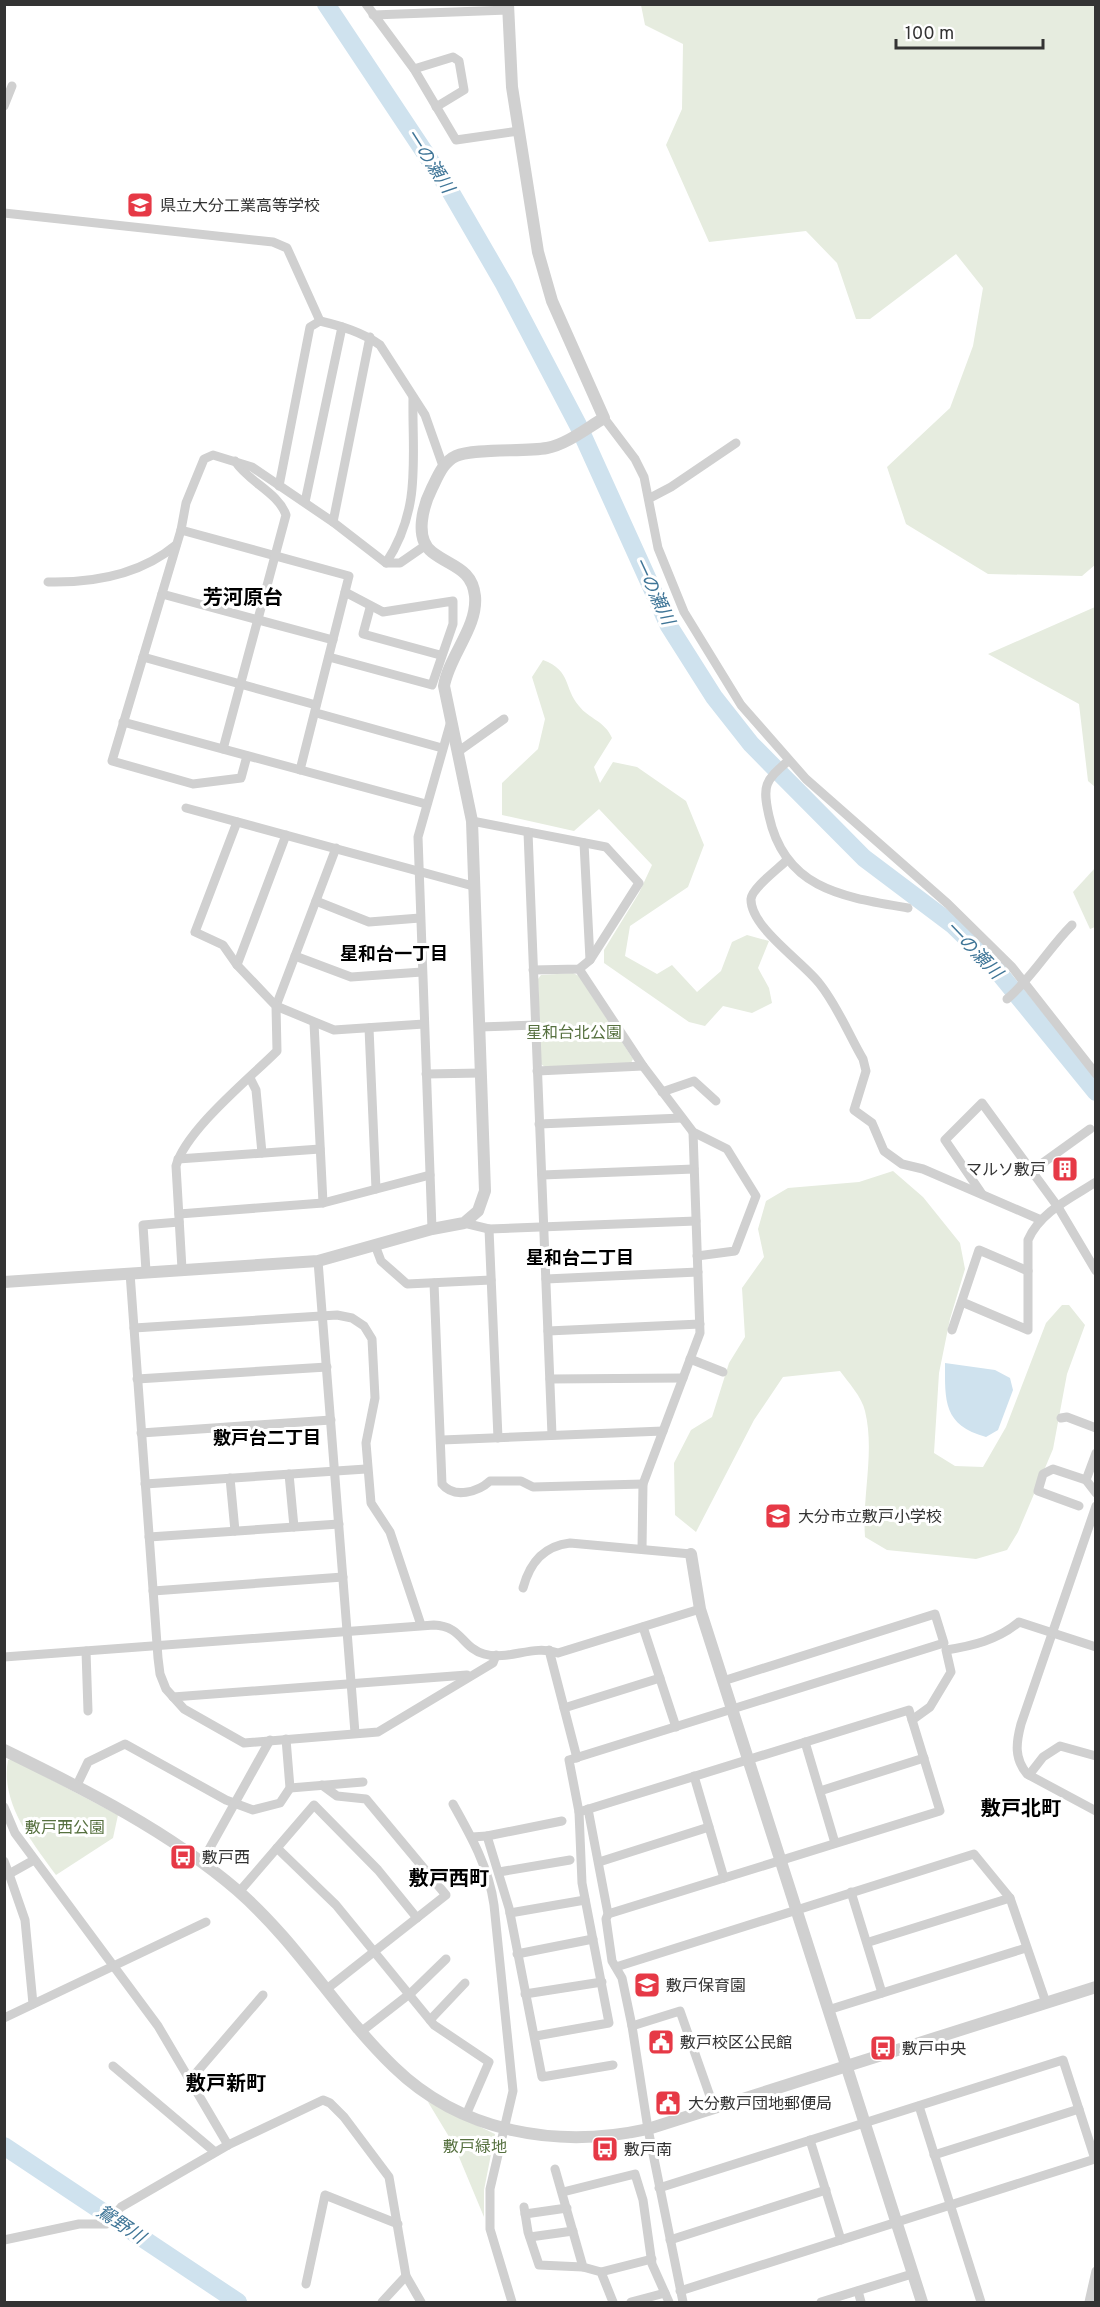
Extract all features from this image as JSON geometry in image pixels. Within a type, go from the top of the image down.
[{"type":"street","points":[[366,4],[414,69],[456,140],[519,131]]},
{"type":"street","points":[[373,15],[508,7],[512,87],[538,252],[552,301],[600,421],[635,459],[650,498],[658,548],[684,612],[741,705],[785,763],[971,926],[1024,985],[1095,1074]]},
{"type":"street","points":[[414,69],[453,57],[459,61],[464,90],[436,107]]},
{"type":"street","points":[[4,106],[12,86]]},
{"type":"street","points":[[4,213],[273,242],[287,248],[320,321]]},
{"type":"street","points":[[279,486],[310,327],[320,321],[370,337],[380,345],[424,415],[443,466]]},
{"type":"street","points":[[304,502],[342,327]]},
{"type":"street","points":[[333,522],[370,337]]},
{"type":"street","points":[[386,563],[400,541],[410,502],[416,462],[413,395]]},
{"type":"street","points":[[464,1223],[478,1211],[486,1191],[472,821],[459,751],[450,721],[445,682],[447,670],[472,617],[475,597],[470,578],[459,566],[431,552],[426,545],[421,526],[427,498],[443,466],[457,456],[549,447],[600,421]]},
{"type":"street","points":[[650,498],[671,487],[736,443]]},
{"type":"street","points":[[247,756],[241,778],[193,784],[111,761],[181,530],[186,503],[204,459],[213,455],[252,466],[333,522],[386,563],[400,563],[426,545]]},
{"type":"street","points":[[223,749],[286,515],[283,505],[242,472],[235,461]]},
{"type":"street","points":[[181,530],[350,576],[328,657],[318,710],[300,770]]},
{"type":"street","points":[[48,582],[82,583],[105,579],[160,559],[176,545]]},
{"type":"street","points":[[345,592],[370,608],[383,612],[453,601],[453,624],[440,655],[432,685]]},
{"type":"street","points":[[162,594],[333,639]]},
{"type":"street","points":[[370,608],[363,634],[440,655]]},
{"type":"street","points":[[142,657],[240,684],[442,748]]},
{"type":"street","points":[[328,657],[432,685],[445,682]]},
{"type":"street","points":[[459,751],[504,720]]},
{"type":"street","points":[[432,1229],[418,837],[450,721]]},
{"type":"street","points":[[123,722],[426,804]]},
{"type":"street","points":[[785,763],[769,777],[766,796],[772,829],[788,860],[801,875],[820,887],[846,896],[908,908]]},
{"type":"street","points":[[186,808],[473,885]]},
{"type":"street","points":[[472,821],[606,847],[639,884],[590,960],[579,969],[533,970]]},
{"type":"street","points":[[237,822],[195,932],[223,945],[237,964],[276,1006],[314,1023],[334,1030],[424,1024]]},
{"type":"street","points":[[528,832],[552,1435]]},
{"type":"street","points":[[237,964],[286,835]]},
{"type":"street","points":[[584,843],[590,960]]},
{"type":"street","points":[[182,1269],[178,1159],[192,1136],[277,1051],[276,1006],[336,848]]},
{"type":"street","points":[[788,860],[754,889],[751,898],[752,908],[764,927],[820,984],[863,1059],[866,1071],[854,1110],[872,1123],[884,1151],[893,1158],[1041,1220]]},
{"type":"street","points":[[316,901],[369,922],[420,918]]},
{"type":"street","points":[[1008,997],[1024,985],[1072,925]]},
{"type":"street","points":[[295,956],[351,977],[422,972]]},
{"type":"street","points":[[579,969],[643,1066],[682,1118],[693,1132],[727,1149],[756,1196],[735,1251],[698,1256]]},
{"type":"street","points":[[314,1023],[323,1203]]},
{"type":"street","points":[[479,1027],[535,1025]]},
{"type":"street","points":[[369,1028],[376,1189]]},
{"type":"street","points":[[537,1071],[643,1066]]},
{"type":"street","points":[[426,1074],[481,1074]]},
{"type":"street","points":[[250,1078],[256,1090],[262,1153]]},
{"type":"street","points":[[662,1092],[694,1081],[716,1101]]},
{"type":"street","points":[[982,1195],[945,1140],[982,1102],[1058,1207],[1095,1271]]},
{"type":"street","points":[[539,1124],[682,1118]]},
{"type":"street","points":[[1033,1170],[1090,1130]]},
{"type":"street","points":[[642,1550],[643,1484],[700,1333],[693,1132]]},
{"type":"street","points":[[178,1159],[320,1149]]},
{"type":"street","points":[[542,1175],[694,1169]]},
{"type":"street","points":[[146,1271],[142,1225],[179,1218],[323,1203],[430,1175]]},
{"type":"street","points":[[962,1302],[1028,1330],[1028,1240],[1034,1227],[1041,1220],[1095,1182]]},
{"type":"street","points":[[4,1282],[318,1261],[432,1229],[464,1223],[489,1229],[696,1221]]},
{"type":"street","points":[[489,1229],[498,1438]]},
{"type":"street","points":[[375,1245],[381,1261],[407,1284],[491,1280]]},
{"type":"street","points":[[952,1330],[979,1250],[1028,1271]]},
{"type":"street","points":[[318,1261],[355,1733]]},
{"type":"street","points":[[546,1279],[698,1272]]},
{"type":"street","points":[[130,1273],[160,1674],[166,1689],[184,1709],[244,1743],[378,1732],[469,1675],[493,1663],[496,1655]]},
{"type":"street","points":[[434,1283],[442,1484],[447,1490],[456,1492],[480,1490],[490,1481],[521,1481],[533,1487],[643,1484]]},
{"type":"street","points":[[134,1328],[323,1315],[352,1318],[364,1326],[372,1339],[375,1398],[367,1431],[366,1469],[371,1503],[390,1532],[421,1625]]},
{"type":"street","points":[[548,1330],[700,1324]]},
{"type":"street","points":[[690,1359],[723,1372]]},
{"type":"street","points":[[137,1379],[327,1367]]},
{"type":"street","points":[[550,1379],[683,1378]]},
{"type":"street","points":[[1061,1418],[1095,1428]]},
{"type":"street","points":[[141,1433],[331,1420]]},
{"type":"street","points":[[442,1440],[663,1431]]},
{"type":"street","points":[[1086,1480],[1095,1453]]},
{"type":"street","points":[[145,1484],[366,1469]]},
{"type":"street","points":[[1079,1506],[1038,1491],[1043,1474],[1053,1469],[1086,1480],[1095,1493]]},
{"type":"street","points":[[289,1474],[294,1527]]},
{"type":"street","points":[[230,1478],[235,1531]]},
{"type":"street","points":[[1095,1506],[1017,1741],[1021,1766],[1029,1775],[1095,1811]]},
{"type":"street","points":[[149,1537],[339,1524]]},
{"type":"street","points":[[523,1588],[533,1564],[555,1545],[570,1543],[691,1554],[700,1609],[922,2302]]},
{"type":"street","points":[[153,1591],[343,1577]]},
{"type":"street","points":[[4,1657],[421,1625],[445,1625],[461,1634],[475,1650],[496,1655],[539,1649],[558,1653],[700,1609]]},
{"type":"street","points":[[683,2302],[648,2129],[633,2026],[622,1978],[610,1951],[606,1919],[608,1914],[599,1862],[569,1760],[944,1643],[935,1614],[723,1681]]},
{"type":"street","points":[[912,1720],[930,1707],[951,1672],[946,1650],[1008,1632],[1018,1622],[1095,1647]]},
{"type":"street","points":[[643,1627],[676,1727]]},
{"type":"street","points":[[549,1650],[577,1758]]},
{"type":"street","points":[[86,1651],[87,1711]]},
{"type":"street","points":[[173,1697],[469,1675]]},
{"type":"street","points":[[564,1707],[660,1678]]},
{"type":"street","points":[[584,1810],[909,1710],[940,1811],[608,1914]]},
{"type":"street","points":[[76,1785],[88,1762],[125,1744],[226,1800],[236,1801],[253,1810],[280,1803],[290,1788],[286,1739]]},
{"type":"street","points":[[202,1862],[270,1740]]},
{"type":"street","points":[[805,1742],[835,1843]]},
{"type":"street","points":[[1029,1775],[1043,1757],[1059,1746],[1095,1756]]},
{"type":"street","points":[[4,1750],[128,1813],[202,1862],[239,1892],[292,1945],[362,2031],[406,2078],[429,2096],[466,2115],[506,2129],[548,2138],[580,2139],[610,2137],[648,2129],[1095,1987]]},
{"type":"street","points":[[820,1791],[924,1758]]},
{"type":"street","points":[[694,1776],[724,1878]]},
{"type":"street","points":[[290,1788],[363,1782]]},
{"type":"street","points":[[322,1785],[337,1796],[366,1799],[446,1895],[328,1988]]},
{"type":"street","points":[[453,1804],[472,1837],[491,1885],[494,1905],[513,2071],[513,2091],[506,2129],[494,2172],[489,2207],[494,2249],[512,2302]]},
{"type":"street","points":[[239,1892],[314,1805],[378,1870],[417,1918]]},
{"type":"street","points":[[4,1807],[15,1833],[158,2026],[228,2145]]},
{"type":"street","points":[[536,2036],[609,2023],[585,1900],[584,1810]]},
{"type":"street","points":[[472,1837],[562,1821]]},
{"type":"street","points":[[599,1862],[709,1827]]},
{"type":"street","points":[[487,1836],[510,1913],[525,1994],[536,2036],[542,2077],[613,2065]]},
{"type":"street","points":[[277,1848],[336,1905],[376,1951],[430,2020],[455,2041],[489,2062],[466,2115]]},
{"type":"street","points":[[616,1966],[974,1854],[1010,1898],[1044,1997]]},
{"type":"street","points":[[7,1874],[34,1860]]},
{"type":"street","points":[[499,1872],[570,1860]]},
{"type":"street","points":[[4,1861],[25,1920],[33,2004]]},
{"type":"street","points":[[851,1892],[869,1942],[882,1993]]},
{"type":"street","points":[[869,1942],[1010,1898]]},
{"type":"street","points":[[510,1913],[585,1900]]},
{"type":"street","points":[[4,2018],[206,1922]]},
{"type":"street","points":[[518,1954],[593,1940]]},
{"type":"street","points":[[828,2010],[1026,1948]]},
{"type":"street","points":[[362,2031],[446,1959]]},
{"type":"street","points":[[525,1994],[602,1982]]},
{"type":"street","points":[[430,2020],[465,1983]]},
{"type":"street","points":[[190,2080],[263,1995]]},
{"type":"street","points":[[633,2026],[680,2011],[711,2099]]},
{"type":"street","points":[[659,2188],[1063,2060],[1095,2159],[680,2291]]},
{"type":"street","points":[[113,2066],[215,2152]]},
{"type":"street","points":[[4,2240],[79,2224],[107,2224],[121,2207],[215,2152],[323,2100],[330,2103],[344,2117],[389,2177],[406,2276],[422,2302]]},
{"type":"street","points":[[919,2106],[981,2302]]},
{"type":"street","points":[[934,2155],[1079,2109]]},
{"type":"street","points":[[810,2140],[841,2240]]},
{"type":"street","points":[[555,2169],[583,2267]]},
{"type":"street","points":[[563,2193],[635,2174],[643,2200],[652,2264],[667,2298],[631,2302]]},
{"type":"street","points":[[670,2240],[826,2190]]},
{"type":"street","points":[[306,2284],[325,2195],[398,2224]]},
{"type":"street","points":[[567,2208],[524,2210],[539,2265],[583,2267],[601,2272],[652,2259]]},
{"type":"street","points":[[530,2237],[573,2231]]},
{"type":"street","points":[[1089,2302],[1095,2271]]},
{"type":"street","points":[[601,2272],[613,2302]]},
{"type":"street","points":[[821,2302],[912,2274]]},
{"type":"street","points":[[382,2302],[406,2276]]},
{"type":"street","points":[[858,2291],[861,2302]]},
{"type":"green space","points":[[641,5],[1095,5],[1096,564],[1082,576],[988,574],[906,524],[887,467],[950,408],[973,346],[983,288],[956,254],[870,319],[856,319],[837,263],[806,231],[709,242],[666,145],[682,109],[683,44],[645,25]]},
{"type":"green space","points":[[1095,607],[1095,787],[1088,781],[1079,704],[988,654]]},
{"type":"green space","points":[[543,660],[559,669],[579,706],[601,724],[612,738],[594,767],[600,783],[613,762],[637,767],[686,801],[704,845],[688,887],[630,926],[625,956],[657,974],[672,965],[697,992],[721,971],[732,942],[747,935],[769,941],[758,968],[769,988],[772,1003],[752,1013],[723,1006],[705,1026],[689,1022],[604,963],[604,950],[639,893],[652,865],[599,809],[574,831],[502,815],[502,783],[538,749],[545,719],[532,677]]},
{"type":"green space","points":[[1095,868],[1095,927],[1090,929],[1073,892]]},
{"type":"green space","name":"星和台北公園","points":[[573,973],[579,976],[633,1059],[631,1063],[545,1067],[541,1064],[538,979],[541,975]]},
{"type":"green space","points":[[893,1171],[923,1197],[960,1243],[965,1269],[950,1319],[939,1373],[934,1453],[955,1466],[983,1467],[1006,1427],[1046,1323],[1062,1305],[1069,1305],[1085,1325],[1067,1374],[1053,1449],[1018,1532],[1007,1550],[976,1559],[887,1550],[865,1537],[869,1458],[868,1426],[861,1400],[840,1371],[783,1377],[754,1420],[696,1532],[675,1515],[674,1463],[691,1430],[712,1417],[729,1363],[745,1337],[742,1288],[764,1257],[758,1229],[766,1201],[788,1188],[859,1182]]},
{"type":"green space","name":"敷戸西公園","points":[[12,1759],[118,1815],[113,1838],[56,1875],[28,1835],[13,1807],[7,1776],[8,1760]]},
{"type":"green space","name":"敷戸緑地","points":[[428,2102],[495,2134],[484,2190],[484,2217],[454,2145]]},
{"type":"water","points":[[945,1363],[995,1370],[1010,1378],[1013,1390],[998,1430],[986,1437],[961,1426],[954,1418],[949,1410],[945,1389]]},
{"type":"waterway","name":"一の瀬川","points":[[326,4],[449,189],[504,284],[578,425],[669,626],[714,697],[751,744],[864,858],[953,925],[986,957],[1096,1092]]},
{"type":"waterway","name":"鴛野川","points":[[4,2146],[238,2302]]},
{"type":"place","name":"県立大分工業高等学校","points":[[140,205]]},
{"type":"place","name":"マルソ敷戸","points":[[1065,1169]]},
{"type":"place","name":"大分市立敷戸小学校","points":[[778,1516]]},
{"type":"place","name":"敷戸西","points":[[183,1857]]},
{"type":"place","name":"敷戸保育園","points":[[647,1985]]},
{"type":"place","name":"敷戸校区公民館","points":[[661,2042]]},
{"type":"place","name":"敷戸中央","points":[[883,2048]]},
{"type":"place","name":"大分敷戸団地郵便局","points":[[668,2103]]},
{"type":"place","name":"敷戸南","points":[[605,2149]]},
{"type":"district","name":"芳河原台","points":[[243,597]]},
{"type":"district","name":"星和台一丁目","points":[[394,954]]},
{"type":"district","name":"星和台二丁目","points":[[580,1258]]},
{"type":"district","name":"敷戸台二丁目","points":[[267,1438]]},
{"type":"district","name":"敷戸北町","points":[[1021,1808]]},
{"type":"district","name":"敷戸西町","points":[[449,1878]]},
{"type":"district","name":"敷戸新町","points":[[226,2083]]}]
